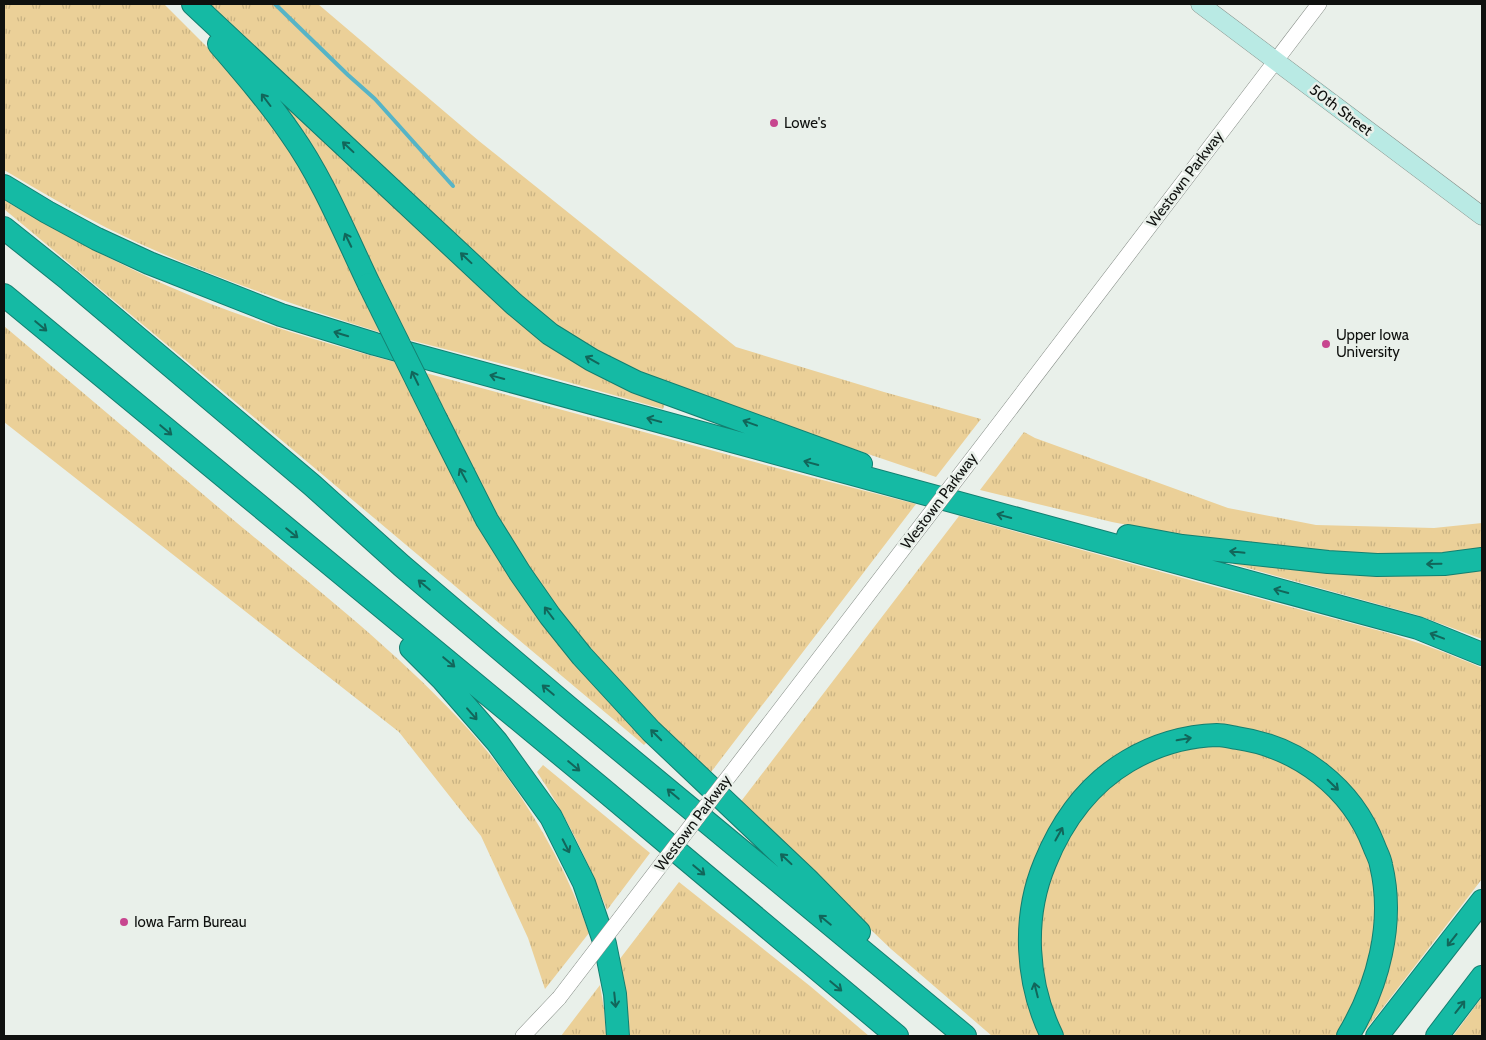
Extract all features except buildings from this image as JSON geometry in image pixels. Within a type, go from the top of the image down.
[{"type":"highway","points":[[181,4],[256,86],[292,135],[323,188],[487,520],[550,616],[582,656],[651,730],[807,879],[944,1018]]},
{"type":"highway","points":[[193,4],[514,304],[550,334],[592,360],[636,382],[834,453],[976,508]]},
{"type":"highway","points":[[4,186],[97,239],[149,263],[281,315],[375,344],[1418,628],[1482,654]]},
{"type":"highway","points":[[4,228],[69,280],[312,485],[402,566],[568,708],[965,1036]]},
{"type":"highway","points":[[4,295],[897,1036]]},
{"type":"highway","points":[[1032,524],[1062,521],[1182,546],[1377,566],[1444,564],[1482,559]]},
{"type":"highway","points":[[316,554],[443,680],[497,742],[551,817],[584,883],[605,944],[615,994],[618,1036]]},
{"type":"highway","points":[[1052,1036],[1040,1005],[1029,952],[1031,915],[1035,892],[1045,862],[1062,827],[1075,808],[1113,770],[1146,751],[1182,739],[1219,735],[1253,740],[1289,753],[1321,773],[1348,799],[1368,829],[1381,863],[1384,881],[1386,899],[1385,936],[1378,966],[1367,998],[1348,1036]]},
{"type":"highway","points":[[1377,1036],[1482,902]]},
{"type":"highway","points":[[1437,1036],[1482,977]]},
{"type":"main road","name":"50th Street","points":[[1200,4],[1482,216]]},
{"type":"street","name":"Westown Parkway","points":[[523,1036],[559,998],[1319,4]]},
{"type":"street","name":"Westown Parkway","points":[[537,1036],[559,998]]},
{"type":"green space","points":[[4,4],[164,4],[233,73],[284,138],[307,178],[385,334],[279,299],[175,259],[107,228],[4,170]]},
{"type":"green space","points":[[206,4],[318,4],[479,141],[736,347],[981,419],[936,477],[715,402],[617,363],[543,317]]},
{"type":"green space","points":[[281,100],[459,266],[665,403],[663,409],[406,339],[320,163]]},
{"type":"green space","points":[[4,200],[105,256],[196,298],[282,329],[399,363],[449,463],[652,737],[644,745],[4,209]]},
{"type":"green space","points":[[4,326],[381,644],[433,693],[479,741],[499,766],[535,819],[565,875],[589,933],[545,989],[528,938],[481,836],[399,732],[4,422]]},
{"type":"green space","points":[[422,372],[916,504],[708,776],[603,673],[507,543]]},
{"type":"green space","points":[[1024,432],[1035,438],[1228,508],[1316,525],[1434,528],[1482,523],[1482,551],[1343,555],[1210,541],[1112,522],[980,490]]},
{"type":"green space","points":[[959,516],[1384,632],[1434,648],[1482,668],[1482,879],[1361,1036],[1388,870],[1295,749],[1142,743],[1032,875],[1042,1036],[992,1036],[891,949],[739,804]]},
{"type":"green space","points":[[1234,561],[1426,575],[1482,571],[1482,639],[1417,615],[1233,564]]},
{"type":"green space","points":[[1216,746],[1261,753],[1278,759],[1318,783],[1345,814],[1356,832],[1364,851],[1375,891],[1375,933],[1366,973],[1338,1036],[1060,1036],[1050,1013],[1038,942],[1045,889],[1063,844],[1091,804],[1130,769],[1172,751]]},
{"type":"green space","points":[[543,765],[650,853],[607,910],[576,839],[558,805],[537,772]]},
{"type":"green space","points":[[679,882],[810,986],[869,1036],[630,1036],[625,986],[619,960]]},
{"type":"green space","points":[[600,985],[606,1036],[561,1036]]},
{"type":"green space","points":[[1482,997],[1482,1036],[1453,1036]]},
{"type":"waterway","points":[[275,4],[375,99],[453,186]]},
{"type":"place","name":"Lowe's","points":[[774,123]]},
{"type":"place","name":"Upper Iowa University","points":[[1326,344]]},
{"type":"place","name":"Iowa Farm Bureau","points":[[124,922]]}]
